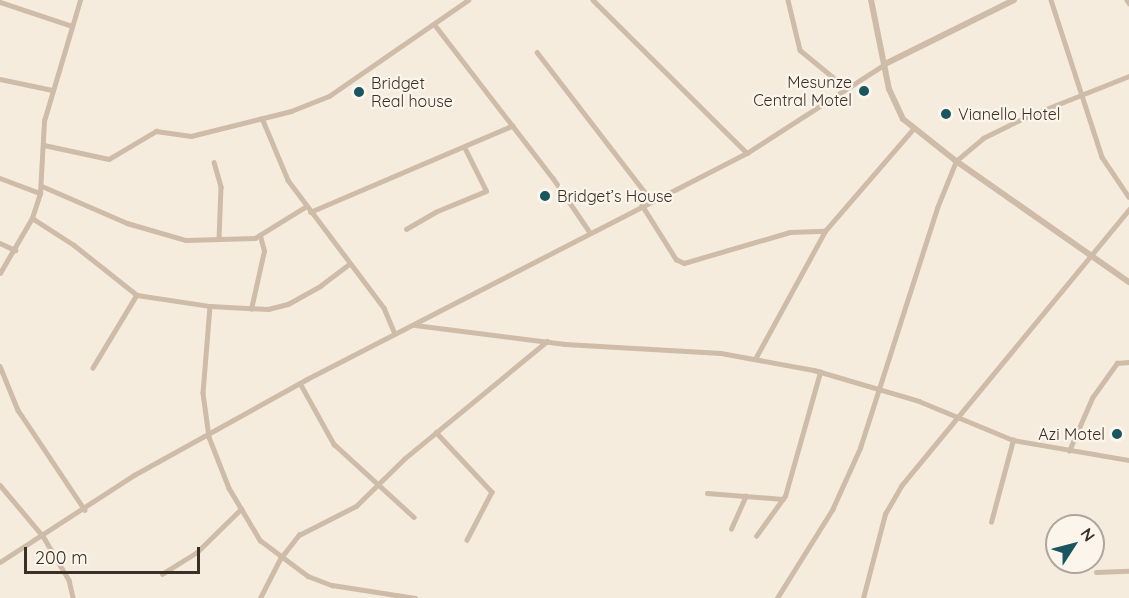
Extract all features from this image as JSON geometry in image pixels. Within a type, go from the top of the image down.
[{"type":"street","points":[[0,273],[32,218],[40,193],[44,121],[80,0]]},
{"type":"street","points":[[44,146],[109,159],[156,131],[191,136],[262,118],[329,96],[435,25],[468,0]]},
{"type":"street","points":[[593,0],[747,153]]},
{"type":"street","points":[[788,0],[800,50],[845,87]]},
{"type":"street","points":[[872,0],[894,105],[913,129],[1129,282]]},
{"type":"street","points":[[0,562],[85,510],[134,475],[209,437],[300,382],[415,325],[589,231],[747,153],[845,87],[885,64],[1014,0]]},
{"type":"street","points":[[1051,0],[1102,157],[1129,196]]},
{"type":"street","points":[[0,2],[72,26]]},
{"type":"street","points":[[435,25],[553,177],[589,231]]},
{"type":"street","points":[[537,52],[651,200]]},
{"type":"street","points":[[777,598],[832,510],[860,448],[937,208],[956,161],[983,138],[1082,93],[1129,76]]},
{"type":"street","points":[[0,79],[52,90]]},
{"type":"street","points":[[262,118],[279,162],[305,207],[384,308],[395,334]]},
{"type":"street","points":[[309,212],[512,126]]},
{"type":"street","points":[[755,359],[825,231],[913,129]]},
{"type":"street","points":[[406,230],[435,212],[486,191],[464,147]]},
{"type":"street","points":[[214,162],[221,187],[219,238]]},
{"type":"street","points":[[0,178],[40,193]]},
{"type":"street","points":[[42,186],[169,238],[260,236],[305,207]]},
{"type":"street","points":[[642,205],[679,262],[790,232],[825,231]]},
{"type":"street","points":[[863,598],[885,514],[901,486],[1093,257],[1129,209]]},
{"type":"street","points":[[32,218],[74,244],[137,295],[210,306],[251,309],[288,304],[320,286],[350,264]]},
{"type":"street","points":[[251,309],[264,251],[260,236]]},
{"type":"street","points":[[0,243],[15,249]]},
{"type":"street","points":[[93,368],[137,295]]},
{"type":"street","points":[[210,306],[203,393],[209,437],[241,509],[260,540],[280,559],[309,576],[332,585],[415,598]]},
{"type":"street","points":[[415,325],[547,341],[721,353],[755,359],[820,372],[879,388],[919,401],[956,419],[1013,440],[1129,460]]},
{"type":"street","points":[[260,598],[280,559],[299,535],[356,506],[436,432],[547,341]]},
{"type":"street","points":[[1069,451],[1092,398],[1118,363],[1129,362]]},
{"type":"street","points":[[0,366],[18,410],[85,510]]},
{"type":"street","points":[[756,536],[783,499],[820,372]]},
{"type":"street","points":[[300,382],[334,444],[380,482],[414,517]]},
{"type":"street","points":[[436,432],[492,492],[467,540]]},
{"type":"street","points":[[992,522],[1013,440]]},
{"type":"street","points":[[0,485],[43,536],[69,580],[73,598]]},
{"type":"street","points":[[707,494],[783,499]]},
{"type":"street","points":[[731,529],[746,496]]},
{"type":"street","points":[[162,574],[196,553],[241,509]]},
{"type":"street","points":[[1105,572],[1129,571]]},
{"type":"place","name":"Mesunze Central Motel","points":[[864,91]]},
{"type":"place","name":"Bridget Real house","points":[[359,92]]},
{"type":"place","name":"Vianello Hotel","points":[[946,114]]},
{"type":"place","name":"Bridget’s House","points":[[545,196]]},
{"type":"place","name":"Azi Motel","points":[[1117,434]]}]
